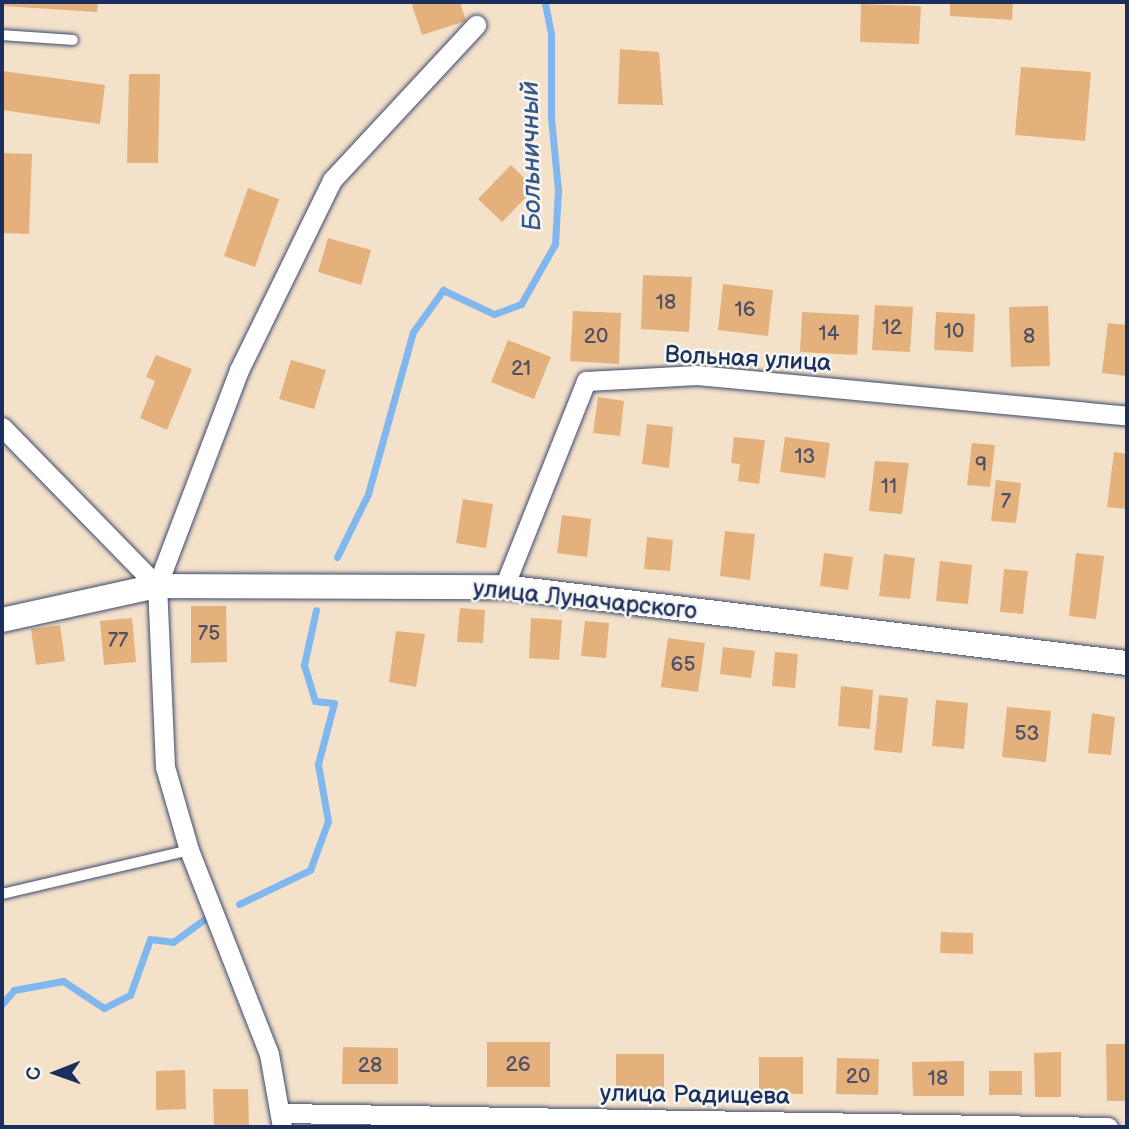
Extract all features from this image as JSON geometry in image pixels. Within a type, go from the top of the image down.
[{"type":"street","points":[[282,1120],[269,1054],[189,850],[165,767],[157,586],[239,370],[332,180],[476,25]]},
{"type":"street","name":"Вольная улица","points":[[504,587],[586,381],[697,375],[1127,416]]},
{"type":"street","points":[[2,427],[157,586]]},
{"type":"street","name":"улица Луначарского","points":[[2,621],[157,586],[504,587],[1127,663]]},
{"type":"street","name":"улица Радищева","points":[[282,1120],[1108,1127]]},
{"type":"lane","points":[[2,35],[73,40]]},
{"type":"lane","points":[[2,894],[189,850]]},
{"type":"building","points":[[2,2],[98,2],[97,12],[2,6]]},
{"type":"building","points":[[411,2],[460,2],[466,21],[422,35]]},
{"type":"building","points":[[950,2],[1013,2],[1012,20],[950,16]]},
{"type":"building","points":[[861,4],[921,6],[919,44],[860,42]]},
{"type":"building","points":[[620,49],[659,52],[663,105],[618,104]]},
{"type":"building","points":[[1021,67],[1091,72],[1085,141],[1015,135]]},
{"type":"building","points":[[2,71],[105,85],[100,124],[2,110]]},
{"type":"building","points":[[129,74],[160,74],[158,163],[127,163]]},
{"type":"building","points":[[2,153],[32,154],[29,234],[2,233]]},
{"type":"building","points":[[511,165],[535,188],[502,222],[478,199]]},
{"type":"building","points":[[248,188],[279,199],[255,267],[224,256]]},
{"type":"building","points":[[328,238],[371,250],[361,285],[318,272]]},
{"type":"building","points":[[643,275],[692,277],[689,332],[641,329]]},
{"type":"building","points":[[723,284],[773,290],[768,336],[718,330]]},
{"type":"building","points":[[875,305],[913,307],[910,352],[872,350]]},
{"type":"building","points":[[1048,306],[1050,366],[1011,367],[1009,307]]},
{"type":"building","points":[[573,311],[621,313],[619,364],[570,361]]},
{"type":"building","points":[[802,312],[859,315],[857,355],[800,352]]},
{"type":"building","points":[[936,312],[975,314],[973,352],[934,350]]},
{"type":"building","points":[[1108,323],[1127,325],[1127,376],[1102,373]]},
{"type":"building","points":[[508,340],[551,357],[534,399],[491,382]]},
{"type":"building","points":[[156,355],[192,369],[167,430],[140,418],[155,381],[146,377]]},
{"type":"building","points":[[291,360],[326,370],[314,409],[279,399]]},
{"type":"building","points":[[598,397],[624,401],[620,436],[593,433]]},
{"type":"building","points":[[647,424],[673,427],[669,468],[642,464]]},
{"type":"building","points":[[734,437],[765,440],[759,484],[738,481],[740,464],[731,463]]},
{"type":"building","points":[[785,437],[830,443],[825,478],[780,472]]},
{"type":"building","points":[[972,443],[995,445],[990,487],[967,485]]},
{"type":"building","points":[[1114,452],[1127,454],[1127,509],[1107,507]]},
{"type":"building","points":[[875,461],[909,463],[902,514],[869,511]]},
{"type":"building","points":[[996,480],[1021,483],[1016,523],[991,521]]},
{"type":"building","points":[[463,499],[493,504],[486,548],[456,543]]},
{"type":"building","points":[[562,515],[591,519],[587,557],[557,553]]},
{"type":"building","points":[[725,531],[755,534],[750,580],[720,576]]},
{"type":"building","points":[[647,537],[673,540],[670,571],[644,569]]},
{"type":"building","points":[[824,553],[853,557],[848,590],[820,586]]},
{"type":"building","points":[[1076,553],[1104,556],[1096,619],[1069,616]]},
{"type":"building","points":[[884,554],[915,558],[910,599],[879,596]]},
{"type":"building","points":[[940,561],[972,565],[968,604],[936,601]]},
{"type":"building","points":[[1004,569],[1028,571],[1023,614],[1000,612]]},
{"type":"building","points":[[191,606],[226,606],[227,662],[191,663]]},
{"type":"building","points":[[460,608],[485,610],[483,643],[457,642]]},
{"type":"building","points":[[132,618],[136,662],[104,665],[100,621]]},
{"type":"building","points":[[531,618],[562,620],[559,660],[529,658]]},
{"type":"building","points":[[585,621],[609,623],[606,658],[581,656]]},
{"type":"building","points":[[60,625],[65,661],[36,665],[31,629]]},
{"type":"building","points":[[396,631],[425,634],[416,687],[389,682]]},
{"type":"building","points":[[668,638],[705,643],[698,692],[661,687]]},
{"type":"building","points":[[723,647],[755,651],[751,678],[720,674]]},
{"type":"building","points":[[775,652],[798,654],[795,688],[772,686]]},
{"type":"building","points":[[841,686],[873,690],[870,729],[838,726]]},
{"type":"building","points":[[879,695],[908,698],[902,753],[874,750]]},
{"type":"building","points":[[936,700],[968,703],[964,749],[932,746]]},
{"type":"building","points":[[1007,707],[1051,711],[1046,762],[1002,757]]},
{"type":"building","points":[[1092,713],[1115,717],[1111,755],[1088,753]]},
{"type":"building","points":[[941,932],[973,933],[973,954],[940,953]]},
{"type":"building","points":[[487,1042],[550,1042],[550,1087],[487,1087]]},
{"type":"building","points":[[1106,1044],[1127,1044],[1127,1101],[1107,1101]]},
{"type":"building","points":[[343,1047],[398,1048],[398,1084],[342,1084]]},
{"type":"building","points":[[1061,1052],[1061,1097],[1035,1097],[1034,1053]]},
{"type":"building","points":[[616,1054],[664,1054],[664,1093],[616,1092]]},
{"type":"building","points":[[759,1057],[803,1057],[803,1094],[759,1093]]},
{"type":"building","points":[[837,1058],[879,1059],[878,1095],[836,1094]]},
{"type":"building","points":[[964,1061],[964,1096],[913,1096],[912,1062]]},
{"type":"building","points":[[185,1070],[186,1109],[156,1110],[156,1071]]},
{"type":"building","points":[[989,1071],[1022,1071],[1022,1095],[989,1095]]},
{"type":"building","points":[[213,1089],[248,1089],[249,1127],[214,1127]]},
{"type":"waterway","name":"Больничный","points":[[337,557],[368,494],[413,332],[443,290],[494,314],[521,304],[555,244],[558,190],[551,117],[551,34],[545,2]]},
{"type":"waterway","name":"Больничный","points":[[239,904],[310,870],[328,821],[318,764],[334,703],[315,701],[304,665],[316,610]]},
{"type":"waterway","name":"Больничный","points":[[2,1004],[14,990],[63,981],[104,1008],[130,995],[150,939],[173,942],[205,919]]}]
